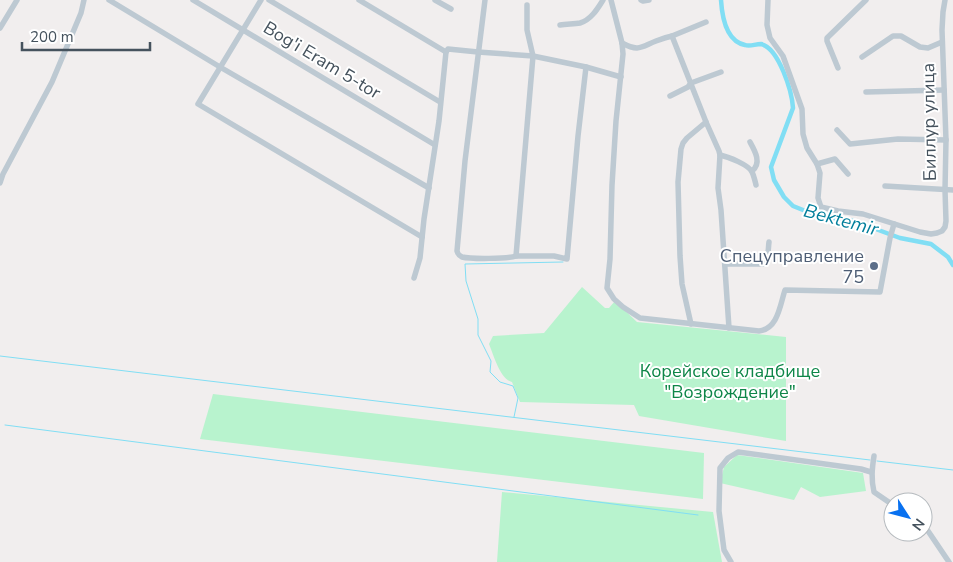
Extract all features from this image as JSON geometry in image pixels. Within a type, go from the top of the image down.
[{"type":"street","points":[[0,23],[16,0]]},
{"type":"street","points":[[0,28],[16,0]]},
{"type":"street","points":[[0,183],[52,82],[84,0]]},
{"type":"street","points":[[109,0],[429,188]]},
{"type":"street","name":"Bog'i Eram 5-tor","points":[[193,0],[435,145]]},
{"type":"street","points":[[261,0],[198,104],[422,237]]},
{"type":"street","points":[[269,0],[440,102]]},
{"type":"street","points":[[359,0],[446,52]]},
{"type":"street","points":[[435,0],[451,10]]},
{"type":"street","points":[[485,0],[464,161],[457,251],[460,256],[511,258],[516,256],[554,256],[567,259],[586,67]]},
{"type":"street","points":[[560,25],[585,21],[603,0]]},
{"type":"street","points":[[611,0],[623,54],[616,121],[607,288],[614,299],[636,316],[759,331],[765,330],[774,322],[785,290],[880,292],[893,227],[863,214],[821,207],[818,198],[820,173],[807,148],[803,134],[802,109],[782,56],[770,38],[766,25],[768,0]]},
{"type":"street","points":[[641,0],[648,0]]},
{"type":"street","points":[[838,68],[827,38],[866,0]]},
{"type":"street","name":"Биллур улица","points":[[893,227],[937,234],[945,227],[946,140],[942,20],[945,0]]},
{"type":"street","points":[[516,256],[533,56],[527,30],[527,5]]},
{"type":"street","points":[[622,43],[629,47],[641,49],[658,40],[706,22]]},
{"type":"street","points":[[672,36],[720,155],[718,188],[725,264],[728,328]]},
{"type":"street","points":[[862,57],[893,36],[901,36],[913,44],[928,48],[942,42]]},
{"type":"street","points":[[446,52],[448,49],[533,56],[586,67],[621,77]]},
{"type":"street","points":[[414,278],[420,258],[446,52]]},
{"type":"street","points":[[670,96],[691,84],[721,72]]},
{"type":"street","points":[[866,92],[944,90]]},
{"type":"street","points":[[690,324],[682,284],[678,182],[682,143],[706,122]]},
{"type":"street","points":[[837,130],[850,144],[898,139],[946,140]]},
{"type":"street","points":[[750,142],[758,163],[756,168],[752,170]]},
{"type":"street","points":[[720,155],[752,170],[756,184]]},
{"type":"street","points":[[817,164],[835,159],[848,174]]},
{"type":"street","points":[[885,186],[953,190]]},
{"type":"street","points":[[725,264],[764,264],[769,242]]},
{"type":"street","points":[[731,562],[724,550],[718,511],[720,468],[728,458],[738,452],[872,470]]},
{"type":"street","points":[[874,456],[872,483],[874,492],[883,498]]},
{"type":"street","points":[[933,538],[949,562]]},
{"type":"green space","name":"Корейское кладбище \"Возрождение\"","points":[[582,287],[605,308],[609,308],[615,301],[637,322],[786,337],[786,441],[639,416],[634,405],[520,402],[512,382],[504,376],[495,361],[489,344],[493,336],[544,333]]},
{"type":"green space","points":[[213,394],[704,453],[703,499],[200,439]]},
{"type":"green space","points":[[737,455],[863,473],[866,491],[820,497],[801,487],[794,500],[720,483],[724,467]]},
{"type":"green space","points":[[502,492],[713,512],[722,562],[497,562]]},
{"type":"waterway","name":"Bektemir","points":[[721,0],[726,27],[733,39],[747,46],[761,44],[768,47],[779,62],[787,82],[793,108],[771,167],[774,180],[784,197],[793,206],[808,212],[834,219],[854,221],[900,238],[931,244],[948,257],[953,265]]},
{"type":"waterway","points":[[514,417],[518,398],[513,386],[500,382],[490,372],[491,361],[478,335],[478,319],[466,281],[465,264],[563,262]]},
{"type":"waterway","points":[[0,356],[870,460]]},
{"type":"waterway","points":[[5,425],[698,515]]},
{"type":"waterway","points":[[877,461],[953,470]]},
{"type":"place","name":"Спецуправление 75","points":[[874,266]]}]
